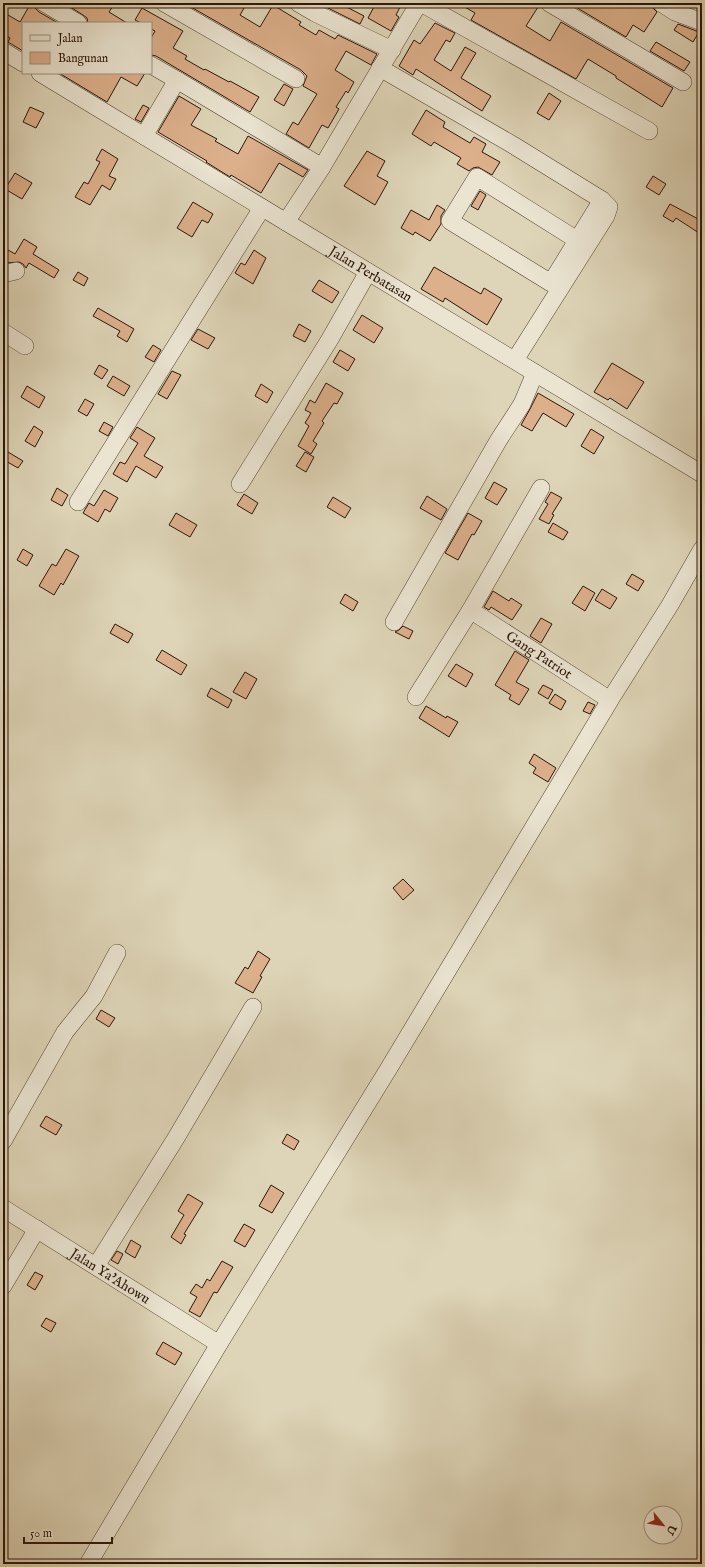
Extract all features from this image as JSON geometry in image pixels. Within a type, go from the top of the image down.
[{"type":"street","points":[[44,3],[76,22]]},
{"type":"street","points":[[164,3],[296,79]]},
{"type":"street","points":[[298,3],[314,13],[392,50]]},
{"type":"street","points":[[286,222],[322,167],[420,3],[649,131]]},
{"type":"street","points":[[549,3],[683,82]]},
{"type":"street","points":[[660,3],[676,12],[702,22]]},
{"type":"street","points":[[3,51],[22,62]]},
{"type":"street","points":[[152,66],[322,167]]},
{"type":"street","points":[[380,68],[513,145],[602,200],[610,207],[606,216],[515,360]]},
{"type":"street","name":"Jalan Perbatasan","points":[[42,74],[702,474]]},
{"type":"street","points":[[144,136],[177,80]]},
{"type":"street","points":[[577,240],[477,177],[450,221],[551,283],[602,200]]},
{"type":"street","points":[[78,502],[262,208]]},
{"type":"street","points":[[240,484],[330,339],[368,272]]},
{"type":"street","points":[[3,332],[25,346]]},
{"type":"street","points":[[394,622],[498,441],[522,404],[535,373]]},
{"type":"street","points":[[416,697],[471,610],[541,488]]},
{"type":"street","points":[[88,1564],[219,1344],[392,1062],[610,700],[670,605],[702,549]]},
{"type":"street","name":"Gang Patriot","points":[[471,610],[610,700]]},
{"type":"street","points":[[3,1141],[65,1032],[94,996],[117,953]]},
{"type":"street","points":[[96,1266],[176,1138],[253,1007]]},
{"type":"street","name":"Jalan Ya'Ahowu","points":[[3,1208],[219,1344]]},
{"type":"street","points":[[3,1286],[37,1229]]},
{"type":"building","points":[[31,3],[34,3],[35,8],[39,12],[56,22],[22,22],[22,50],[8,42],[10,38],[3,34],[3,12],[20,22]]},
{"type":"building","points":[[64,3],[115,3],[109,12],[125,22],[88,22],[87,18]]},
{"type":"building","points":[[184,3],[247,3],[240,15],[260,27],[273,5],[301,22],[299,25],[316,35],[319,30],[335,39],[338,35],[377,54],[371,65],[346,51],[335,70],[354,82],[348,93],[346,91],[336,107],[339,109],[328,128],[322,125],[309,148],[286,134],[293,122],[298,125],[317,94],[303,86],[307,76],[301,70]]},
{"type":"building","points":[[318,3],[339,3],[364,16],[360,24]]},
{"type":"building","points":[[376,3],[402,3],[396,15],[399,17],[391,31],[368,18]]},
{"type":"building","points":[[458,3],[531,3],[538,7],[526,26],[550,41],[561,22],[673,88],[662,107],[588,59],[576,79],[471,20],[475,13]]},
{"type":"building","points":[[569,3],[648,3],[657,12],[644,32],[633,25],[626,37]]},
{"type":"building","points":[[142,8],[183,31],[173,48],[187,56],[185,59],[204,70],[205,69],[229,82],[230,81],[259,97],[250,112],[156,56],[152,55],[152,36],[155,31],[152,30],[152,22],[139,22],[135,20]]},
{"type":"building","points":[[435,23],[455,33],[450,42],[446,40],[434,60],[451,71],[465,47],[476,53],[461,78],[491,96],[482,111],[416,69],[413,75],[399,66],[414,40],[420,44]]},
{"type":"building","points":[[678,24],[699,32],[693,42],[674,30]]},
{"type":"building","points":[[656,42],[690,62],[684,71],[650,51]]},
{"type":"building","points":[[61,74],[144,74],[137,86],[121,77],[107,102]]},
{"type":"building","points":[[284,84],[293,89],[284,106],[274,100]]},
{"type":"building","points":[[549,93],[561,101],[549,120],[537,113]]},
{"type":"building","points":[[179,96],[201,109],[191,125],[217,139],[215,141],[238,154],[248,136],[308,170],[303,177],[279,163],[261,193],[231,175],[230,177],[206,162],[207,161],[158,132]]},
{"type":"building","points":[[143,105],[149,108],[141,122],[135,119]]},
{"type":"building","points":[[30,107],[44,113],[36,128],[23,122]]},
{"type":"building","points":[[426,110],[445,122],[443,127],[470,143],[474,137],[486,144],[482,152],[500,162],[492,175],[478,167],[469,171],[457,164],[461,158],[434,142],[431,146],[412,134]]},
{"type":"building","points":[[102,149],[118,159],[109,176],[116,179],[110,190],[102,185],[90,205],[75,197],[84,182],[88,184],[100,162],[96,160]]},
{"type":"building","points":[[367,151],[385,161],[377,176],[388,182],[375,205],[344,186]]},
{"type":"building","points":[[15,173],[32,183],[22,199],[5,189]]},
{"type":"building","points":[[653,176],[666,184],[659,195],[646,187]]},
{"type":"building","points":[[480,191],[486,195],[478,210],[471,206]]},
{"type":"building","points":[[193,202],[213,214],[208,223],[202,220],[192,237],[177,228]]},
{"type":"building","points":[[670,204],[702,221],[702,235],[676,218],[673,222],[663,216]]},
{"type":"building","points":[[437,205],[445,210],[441,216],[441,224],[430,241],[415,232],[413,235],[401,228],[411,210],[429,220]]},
{"type":"building","points":[[24,239],[37,247],[33,254],[59,270],[54,278],[29,263],[26,268],[19,262],[6,263],[3,261],[3,247],[15,254]]},
{"type":"building","points":[[254,250],[266,258],[253,284],[235,273],[241,263],[245,265]]},
{"type":"building","points":[[434,267],[481,294],[484,288],[502,299],[487,325],[445,298],[443,302],[421,289]]},
{"type":"building","points":[[78,272],[88,278],[84,286],[73,280]]},
{"type":"building","points":[[319,280],[339,292],[332,303],[312,291]]},
{"type":"building","points":[[98,308],[134,329],[127,342],[117,336],[120,331],[93,316]]},
{"type":"building","points":[[362,315],[383,328],[374,343],[353,330]]},
{"type":"building","points":[[299,324],[311,331],[305,342],[293,336]]},
{"type":"building","points":[[198,329],[215,338],[208,349],[191,340]]},
{"type":"building","points":[[153,345],[161,350],[154,362],[145,357]]},
{"type":"building","points":[[340,350],[355,359],[348,371],[333,362]]},
{"type":"building","points":[[612,363],[644,382],[627,409],[610,398],[608,400],[594,392]]},
{"type":"building","points":[[99,365],[108,370],[102,379],[94,374]]},
{"type":"building","points":[[172,371],[181,375],[167,399],[158,394]]},
{"type":"building","points":[[113,376],[130,386],[124,396],[107,386]]},
{"type":"building","points":[[326,383],[343,393],[337,404],[334,403],[322,421],[324,423],[313,441],[317,444],[311,454],[298,446],[309,426],[305,423],[311,413],[305,410],[310,400],[315,403]]},
{"type":"building","points":[[261,384],[273,392],[267,403],[255,396]]},
{"type":"building","points":[[27,386],[45,397],[39,408],[21,397]]},
{"type":"building","points":[[538,393],[574,414],[566,427],[543,413],[532,431],[521,425]]},
{"type":"building","points":[[85,399],[94,404],[87,416],[78,411]]},
{"type":"building","points":[[104,422],[113,427],[108,436],[99,431]]},
{"type":"building","points":[[34,426],[43,432],[35,447],[25,441]]},
{"type":"building","points":[[137,427],[155,438],[144,456],[163,467],[156,478],[136,466],[127,482],[113,474],[120,462],[125,464],[138,443],[130,438]]},
{"type":"building","points":[[591,429],[604,437],[594,454],[581,446]]},
{"type":"building","points":[[8,452],[23,461],[18,468],[4,460]]},
{"type":"building","points":[[305,452],[314,457],[306,472],[296,466]]},
{"type":"building","points":[[494,482],[507,489],[497,505],[485,498]]},
{"type":"building","points":[[57,488],[68,495],[62,506],[51,500]]},
{"type":"building","points":[[104,490],[118,498],[110,512],[105,509],[98,522],[83,513],[89,503],[94,506]]},
{"type":"building","points":[[551,492],[562,498],[552,514],[554,515],[549,524],[539,519],[548,504],[545,502]]},
{"type":"building","points":[[244,494],[258,503],[252,514],[237,505]]},
{"type":"building","points":[[427,496],[447,509],[441,520],[420,508]]},
{"type":"building","points":[[333,497],[351,508],[345,518],[327,507]]},
{"type":"building","points":[[176,513],[197,525],[190,537],[169,525]]},
{"type":"building","points":[[468,513],[482,521],[474,535],[472,534],[458,560],[445,553]]},
{"type":"building","points":[[553,523],[568,532],[563,540],[548,532]]},
{"type":"building","points":[[23,549],[33,555],[27,566],[17,560]]},
{"type":"building","points":[[66,549],[79,556],[63,585],[61,583],[54,595],[39,586],[52,564],[56,566]]},
{"type":"building","points":[[632,574],[644,581],[638,591],[626,584]]},
{"type":"building","points":[[583,586],[595,593],[585,611],[572,603]]},
{"type":"building","points":[[602,589],[617,598],[610,609],[595,600]]},
{"type":"building","points":[[493,591],[509,601],[511,598],[522,605],[512,620],[491,607],[489,610],[484,607]]},
{"type":"building","points":[[345,594],[358,602],[353,611],[340,603]]},
{"type":"building","points":[[541,618],[552,624],[541,643],[530,636]]},
{"type":"building","points":[[115,624],[133,634],[128,643],[110,633]]},
{"type":"building","points":[[403,626],[413,631],[409,639],[395,632]]},
{"type":"building","points":[[162,650],[187,665],[181,675],[156,660]]},
{"type":"building","points":[[515,651],[529,660],[516,682],[529,689],[519,705],[509,699],[511,695],[495,685]]},
{"type":"building","points":[[456,664],[473,674],[466,687],[448,676]]},
{"type":"building","points":[[245,672],[257,679],[246,699],[233,692]]},
{"type":"building","points":[[543,685],[553,690],[548,699],[538,693]]},
{"type":"building","points":[[211,688],[232,700],[228,708],[207,696]]},
{"type":"building","points":[[555,694],[566,701],[561,710],[549,703]]},
{"type":"building","points":[[588,702],[595,705],[590,714],[583,711]]},
{"type":"building","points":[[426,706],[446,718],[447,716],[458,722],[449,737],[419,718]]},
{"type":"building","points":[[534,754],[556,768],[548,782],[533,773],[536,768],[529,763]]},
{"type":"building","points":[[403,879],[414,890],[403,900],[393,888]]},
{"type":"building","points":[[258,951],[270,959],[260,976],[262,977],[253,993],[235,983],[245,967],[248,969]]},
{"type":"building","points":[[101,1010],[115,1018],[109,1027],[96,1019]]},
{"type":"building","points":[[46,1116],[62,1125],[56,1135],[40,1126]]},
{"type":"building","points":[[287,1134],[299,1141],[294,1150],[282,1143]]},
{"type":"building","points":[[271,1185],[284,1193],[272,1213],[259,1206]]},
{"type":"building","points":[[188,1194],[203,1203],[184,1234],[186,1235],[181,1244],[171,1237],[184,1215],[178,1211]]},
{"type":"building","points":[[244,1224],[255,1230],[245,1247],[234,1241]]},
{"type":"building","points":[[131,1240],[141,1246],[135,1258],[125,1252]]},
{"type":"building","points":[[117,1251],[123,1254],[118,1264],[111,1260]]},
{"type":"building","points":[[222,1261],[233,1267],[217,1293],[214,1292],[200,1317],[189,1311],[197,1297],[190,1293],[196,1284],[202,1288],[207,1279],[210,1281]]},
{"type":"building","points":[[35,1272],[43,1276],[35,1290],[27,1285]]},
{"type":"building","points":[[46,1318],[56,1323],[51,1332],[41,1326]]},
{"type":"building","points":[[163,1342],[182,1353],[175,1365],[156,1354]]}]
